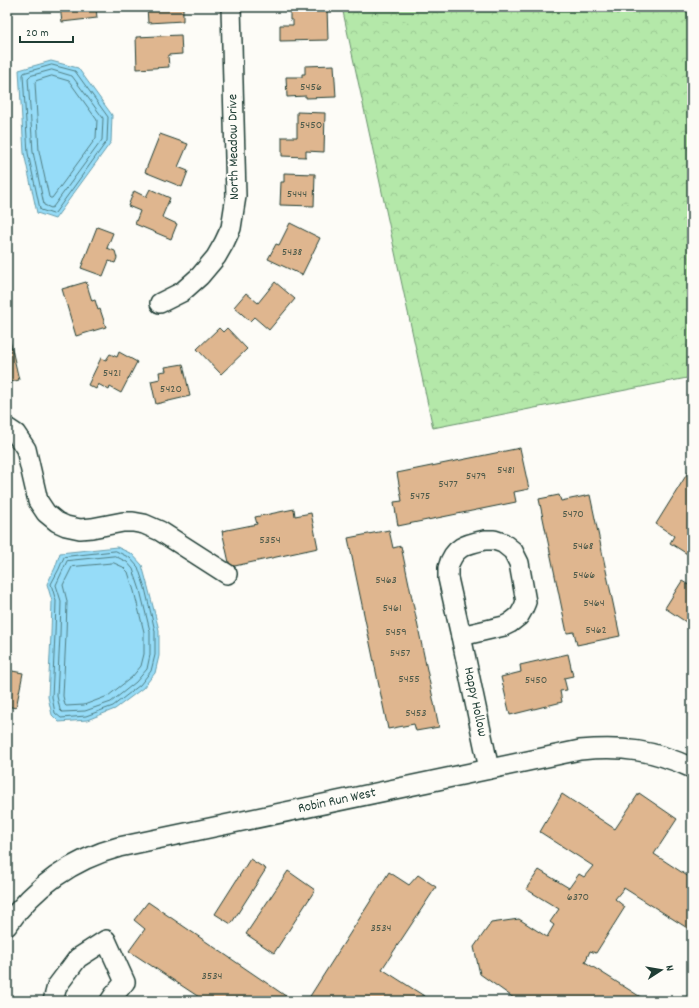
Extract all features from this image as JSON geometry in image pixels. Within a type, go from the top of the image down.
[{"type":"street","name":"North Meadow Drive","points":[[160,303],[182,292],[200,276],[216,257],[231,228],[236,196],[232,7]]},
{"type":"street","points":[[7,428],[16,434],[26,449],[38,501],[46,513],[57,522],[66,526],[80,529],[118,522],[144,524],[160,531],[227,574]]},
{"type":"street","name":"Happy Hollow","points":[[461,636],[504,626],[519,616],[523,609],[526,602],[519,563],[513,551],[503,543],[490,540],[467,544],[459,548],[454,554],[448,569],[448,578],[489,769]]},
{"type":"street","name":"Robin Run West","points":[[7,926],[23,905],[47,882],[82,861],[112,849],[580,750],[612,748],[637,750],[676,760],[692,768]]},
{"type":"street","points":[[53,1001],[58,986],[78,958],[106,940],[125,982],[110,1001]]},
{"type":"green space","points":[[342,7],[686,7],[692,32],[692,377],[433,428]]},
{"type":"water","points":[[51,61],[78,68],[112,115],[111,142],[55,219],[37,213],[24,153],[19,70]]},
{"type":"water","points":[[117,547],[132,554],[142,565],[159,630],[159,656],[155,673],[143,688],[115,709],[87,720],[59,722],[52,715],[48,697],[52,601],[47,584],[60,553]]},
{"type":"building","points":[[60,7],[96,7],[97,18],[62,22]]},
{"type":"building","points":[[147,7],[183,7],[183,21],[148,23]]},
{"type":"building","points":[[327,8],[328,40],[280,41],[280,25],[293,25],[293,20],[290,20],[290,10]]},
{"type":"building","points":[[181,35],[182,54],[168,55],[169,67],[137,69],[136,37]]},
{"type":"building","points":[[334,65],[336,97],[287,97],[286,77],[302,77],[302,74],[305,74],[305,66]]},
{"type":"building","points":[[297,112],[325,113],[324,152],[306,151],[306,157],[282,156],[282,137],[297,137]]},
{"type":"building","points":[[160,134],[188,144],[178,167],[188,171],[182,187],[145,172]]},
{"type":"building","points":[[284,173],[315,174],[314,206],[280,205],[281,182],[284,182]]},
{"type":"building","points":[[150,189],[170,198],[162,217],[177,224],[171,239],[135,224],[140,211],[128,206],[134,191],[146,197]]},
{"type":"building","points":[[290,223],[320,238],[302,275],[268,259],[276,244],[279,245]]},
{"type":"building","points":[[97,227],[113,233],[107,248],[115,251],[117,258],[115,263],[109,261],[103,276],[81,268]]},
{"type":"building","points":[[86,282],[92,301],[95,300],[98,310],[100,309],[106,327],[76,336],[62,289]]},
{"type":"building","points":[[275,282],[295,299],[269,330],[254,317],[250,321],[234,307],[246,293],[258,303]]},
{"type":"building","points":[[7,327],[19,380],[7,383]]},
{"type":"building","points":[[219,328],[223,332],[227,328],[247,349],[221,374],[197,349]]},
{"type":"building","points":[[119,352],[137,362],[121,393],[110,387],[109,390],[98,384],[96,389],[88,385],[101,358],[106,360],[110,354],[117,357]]},
{"type":"building","points":[[183,364],[190,396],[156,404],[151,381],[160,379],[159,372],[166,371],[165,367]]},
{"type":"building","points":[[520,448],[529,489],[514,492],[516,502],[398,526],[394,502],[402,501],[397,473]]},
{"type":"building","points":[[692,466],[692,557],[670,543],[674,536],[656,524]]},
{"type":"building","points":[[559,495],[561,501],[590,495],[620,636],[577,645],[574,632],[567,633],[539,499]]},
{"type":"building","points":[[294,509],[295,516],[311,513],[318,548],[230,567],[222,531],[257,524],[255,517]]},
{"type":"building","points":[[389,530],[393,548],[401,546],[439,727],[416,731],[414,724],[388,729],[348,538]]},
{"type":"building","points":[[682,581],[692,587],[692,626],[665,608]]},
{"type":"building","points":[[568,654],[573,676],[564,678],[567,690],[560,691],[562,702],[510,715],[501,677],[521,672],[520,665]]},
{"type":"building","points":[[7,670],[23,673],[16,708],[7,706]]},
{"type":"building","points":[[639,793],[677,819],[654,854],[692,879],[692,931],[624,888],[615,899],[625,907],[596,953],[590,951],[585,962],[647,1001],[518,1001],[480,974],[474,947],[491,923],[519,919],[547,937],[554,925],[550,922],[559,909],[526,889],[539,870],[569,888],[579,874],[584,877],[593,866],[540,832],[562,794],[615,829]]},
{"type":"building","points":[[250,859],[266,869],[231,924],[215,914]]},
{"type":"building","points":[[288,871],[315,890],[274,953],[246,934]]},
{"type":"building","points":[[389,872],[409,885],[418,875],[436,887],[382,969],[432,1001],[307,1001]]},
{"type":"building","points":[[148,902],[293,1001],[205,1001],[129,951],[145,929],[134,920]]}]
